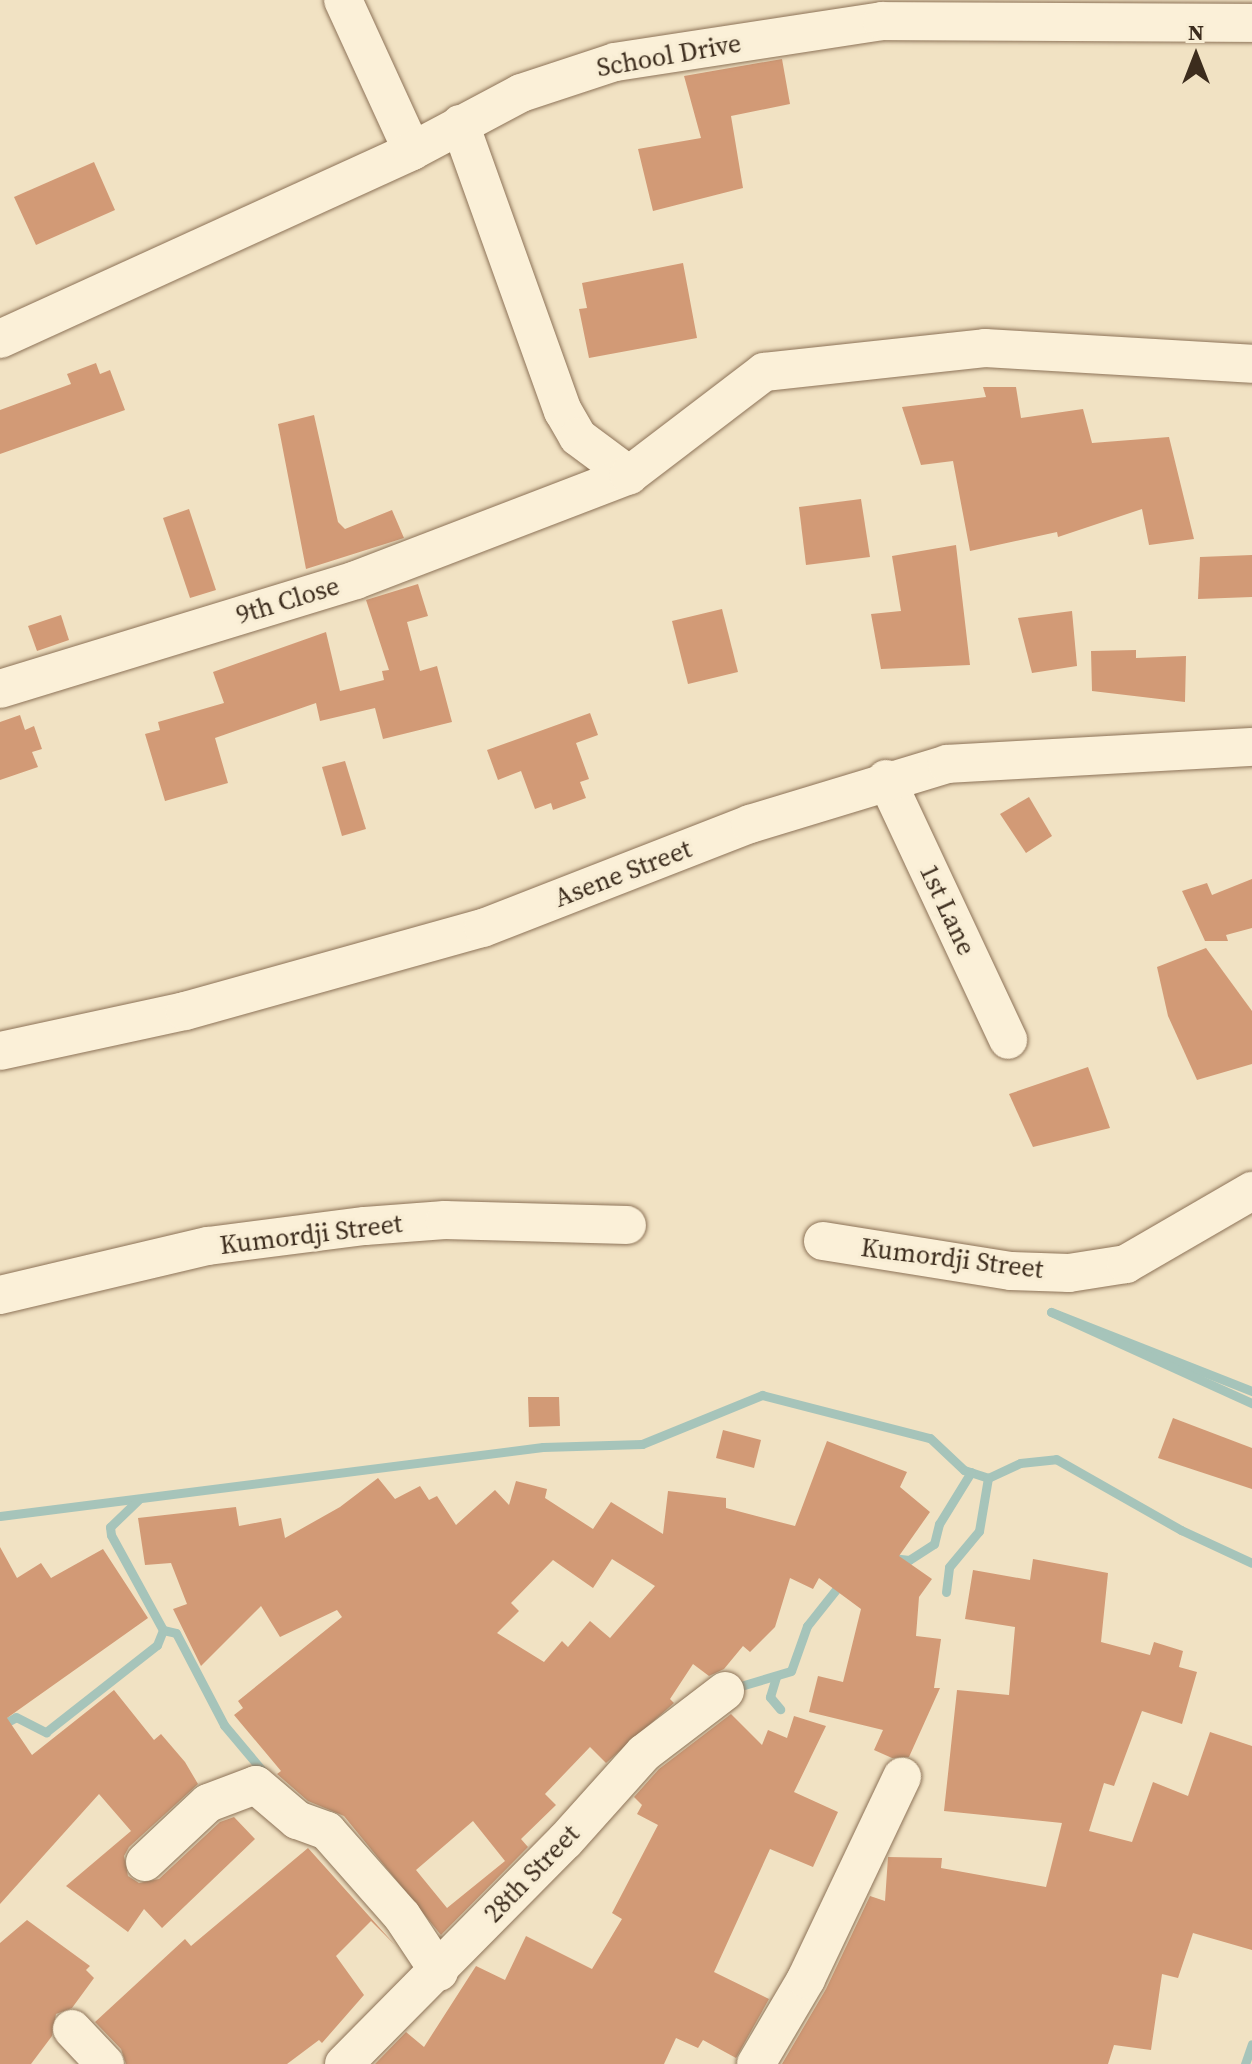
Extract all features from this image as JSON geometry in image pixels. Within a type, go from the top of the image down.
[{"type":"street","points":[[343,0],[412,151]]},
{"type":"street","name":"School Drive","points":[[0,339],[412,151],[521,93],[615,62],[882,21],[1252,23]]},
{"type":"street","points":[[460,124],[563,411],[578,437],[629,475]]},
{"type":"street","name":"9th Close","points":[[0,689],[356,580],[629,475],[764,372],[985,348],[1252,364]]},
{"type":"street","name":"Asene Street","points":[[0,1051],[185,1011],[483,928],[750,824],[886,779],[947,764],[1252,747]]},
{"type":"street","name":"1st Lane","points":[[886,779],[1008,1040]]},
{"type":"street","name":"Kumordji Street","points":[[823,1241],[1011,1271],[1069,1273],[1126,1264],[1252,1191]]},
{"type":"street","name":"Kumordji Street","points":[[0,1295],[208,1246],[365,1226],[445,1220],[627,1225]]},
{"type":"street","name":"28th Street","points":[[344,2064],[439,1972],[644,1753],[725,1691]]},
{"type":"street","points":[[756,2064],[806,1979],[902,1777]]},
{"type":"street","points":[[145,1862],[208,1803],[256,1785],[297,1820],[321,1828],[336,1841],[402,1916],[439,1972]]},
{"type":"street","points":[[72,2029],[105,2064]]},
{"type":"building","points":[[782,59],[790,104],[731,116],[743,188],[653,211],[638,149],[701,138],[684,76]]},
{"type":"building","points":[[94,162],[115,210],[36,245],[14,197]]},
{"type":"building","points":[[683,263],[697,338],[589,358],[579,309],[587,308],[582,283]]},
{"type":"building","points":[[96,363],[100,374],[110,370],[125,410],[0,454],[0,410],[71,384],[67,374]]},
{"type":"building","points":[[983,387],[1016,387],[1021,418],[1083,409],[1092,443],[1169,437],[1194,539],[1149,545],[1142,509],[1058,537],[1057,532],[970,551],[953,461],[921,465],[902,407],[986,397]]},
{"type":"building","points":[[314,415],[338,522],[345,529],[392,510],[404,538],[306,569],[278,424]]},
{"type":"building","points":[[861,499],[870,557],[806,565],[799,507]]},
{"type":"building","points":[[189,509],[216,590],[190,598],[163,518]]},
{"type":"building","points":[[956,545],[970,665],[881,669],[871,614],[901,611],[892,556]]},
{"type":"building","points":[[1252,555],[1252,597],[1198,599],[1200,557]]},
{"type":"building","points":[[418,584],[428,616],[407,622],[420,671],[437,666],[452,722],[383,739],[375,708],[320,721],[316,703],[215,738],[228,783],[165,801],[145,734],[160,730],[158,722],[224,703],[213,672],[326,632],[340,691],[384,680],[382,671],[389,670],[366,600]]},
{"type":"building","points":[[722,609],[738,672],[688,684],[672,621]]},
{"type":"building","points":[[1072,611],[1077,666],[1032,673],[1018,618]]},
{"type":"building","points":[[61,615],[69,640],[37,651],[28,626]]},
{"type":"building","points":[[1136,650],[1136,658],[1186,656],[1185,702],[1092,691],[1091,651]]},
{"type":"building","points":[[590,713],[598,735],[576,743],[589,779],[580,782],[586,798],[553,810],[551,803],[535,809],[521,771],[498,780],[487,750]]},
{"type":"building","points":[[20,715],[25,730],[34,726],[42,749],[32,752],[38,767],[0,780],[0,722]]},
{"type":"building","points":[[345,761],[366,829],[342,836],[322,767]]},
{"type":"building","points":[[1029,797],[1052,836],[1026,853],[1000,814]]},
{"type":"building","points":[[1252,879],[1252,928],[1226,935],[1228,941],[1205,941],[1182,891],[1207,883],[1212,895]]},
{"type":"building","points":[[1206,948],[1252,1011],[1252,1064],[1197,1080],[1168,1016],[1157,967]]},
{"type":"building","points":[[1088,1067],[1110,1128],[1033,1147],[1009,1094]]},
{"type":"building","points":[[528,1397],[559,1397],[560,1426],[529,1427]]},
{"type":"building","points":[[1173,1418],[1252,1448],[1252,1489],[1158,1458]]},
{"type":"building","points":[[723,1430],[761,1440],[754,1468],[716,1458]]},
{"type":"building","points":[[827,1441],[907,1472],[900,1487],[930,1512],[899,1556],[932,1579],[919,1597],[916,1636],[941,1639],[934,1688],[940,1688],[909,1757],[892,1758],[874,1750],[883,1730],[809,1712],[818,1676],[843,1682],[861,1609],[819,1578],[813,1589],[790,1578],[775,1627],[750,1652],[743,1646],[724,1669],[709,1676],[693,1664],[670,1699],[674,1703],[606,1763],[590,1747],[545,1794],[556,1805],[521,1839],[528,1847],[441,1935],[344,1816],[308,1801],[277,1774],[281,1771],[234,1715],[243,1708],[238,1701],[342,1617],[337,1610],[280,1637],[261,1606],[201,1666],[173,1609],[187,1604],[171,1563],[145,1565],[138,1518],[236,1507],[239,1526],[281,1518],[285,1538],[340,1507],[378,1478],[395,1499],[420,1486],[429,1500],[437,1496],[456,1525],[495,1490],[509,1505],[516,1481],[547,1489],[545,1498],[593,1529],[611,1502],[663,1534],[668,1491],[726,1498],[726,1508],[795,1526]],"holes":[[[612,1559],[655,1586],[610,1638],[590,1621],[568,1647],[562,1641],[544,1662],[497,1633],[519,1611],[511,1603],[553,1560],[593,1588]],[[473,1821],[505,1861],[447,1908],[416,1870]]]},
{"type":"building","points":[[0,1547],[17,1578],[41,1563],[51,1578],[103,1549],[148,1618],[7,1718],[32,1755],[114,1690],[154,1740],[161,1734],[185,1762],[198,1784],[129,1847],[124,1856],[128,1876],[139,1883],[159,1879],[220,1822],[234,1817],[255,1839],[162,1928],[144,1909],[128,1932],[66,1886],[131,1831],[99,1794],[0,1904]]},
{"type":"building","points":[[1033,1559],[1108,1573],[1101,1642],[1150,1655],[1154,1642],[1183,1651],[1179,1667],[1197,1672],[1182,1724],[1142,1711],[1114,1786],[1104,1783],[1089,1831],[1132,1842],[1153,1782],[1188,1796],[1210,1732],[1252,1746],[1252,1950],[1193,1933],[1178,1978],[1162,1974],[1151,2050],[1114,2045],[1108,2064],[782,2064],[826,1989],[870,1896],[885,1901],[888,1857],[942,1858],[941,1868],[1046,1887],[1062,1823],[944,1811],[957,1690],[1009,1695],[1015,1627],[965,1619],[973,1570],[1030,1580]]},
{"type":"building","points":[[731,1714],[762,1745],[768,1730],[787,1738],[794,1716],[826,1726],[794,1792],[838,1812],[813,1867],[770,1849],[714,1972],[769,1999],[736,2058],[703,2040],[698,2048],[676,2038],[664,2064],[375,2064],[406,2032],[424,2047],[476,1966],[505,1980],[526,1936],[592,1969],[622,1919],[612,1913],[658,1825],[637,1814],[642,1805],[634,1797],[659,1769]]},
{"type":"building","points":[[308,1848],[395,1945],[371,1921],[336,1956],[364,1995],[322,2043],[319,2040],[287,2064],[126,2064],[121,2049],[95,2022],[185,1939],[191,1946]]},
{"type":"building","points":[[27,1920],[90,1966],[86,1970],[94,1978],[72,2008],[56,2014],[52,2036],[31,2064],[0,2064],[0,1943]]},
{"type":"waterway","points":[[1252,1391],[1051,1312],[1252,1403]]},
{"type":"waterway","points":[[0,1516],[543,1447],[642,1444],[762,1395],[930,1438],[964,1470],[988,1478],[1020,1463],[1056,1459],[1181,1530],[1252,1563]]},
{"type":"waterway","points":[[892,1558],[909,1560],[934,1544],[939,1524],[971,1472]]},
{"type":"waterway","points":[[946,1592],[949,1567],[979,1531],[988,1478]]},
{"type":"waterway","points":[[0,1726],[16,1717],[46,1732],[157,1645],[163,1630],[111,1535],[110,1527],[139,1499]]},
{"type":"waterway","points":[[734,1688],[791,1671],[807,1626],[842,1582]]},
{"type":"waterway","points":[[163,1630],[176,1633],[224,1725],[266,1775]]},
{"type":"waterway","points":[[776,1677],[770,1697],[780,1709]]},
{"type":"waterway","points":[[1245,2064],[1252,2044]]}]
